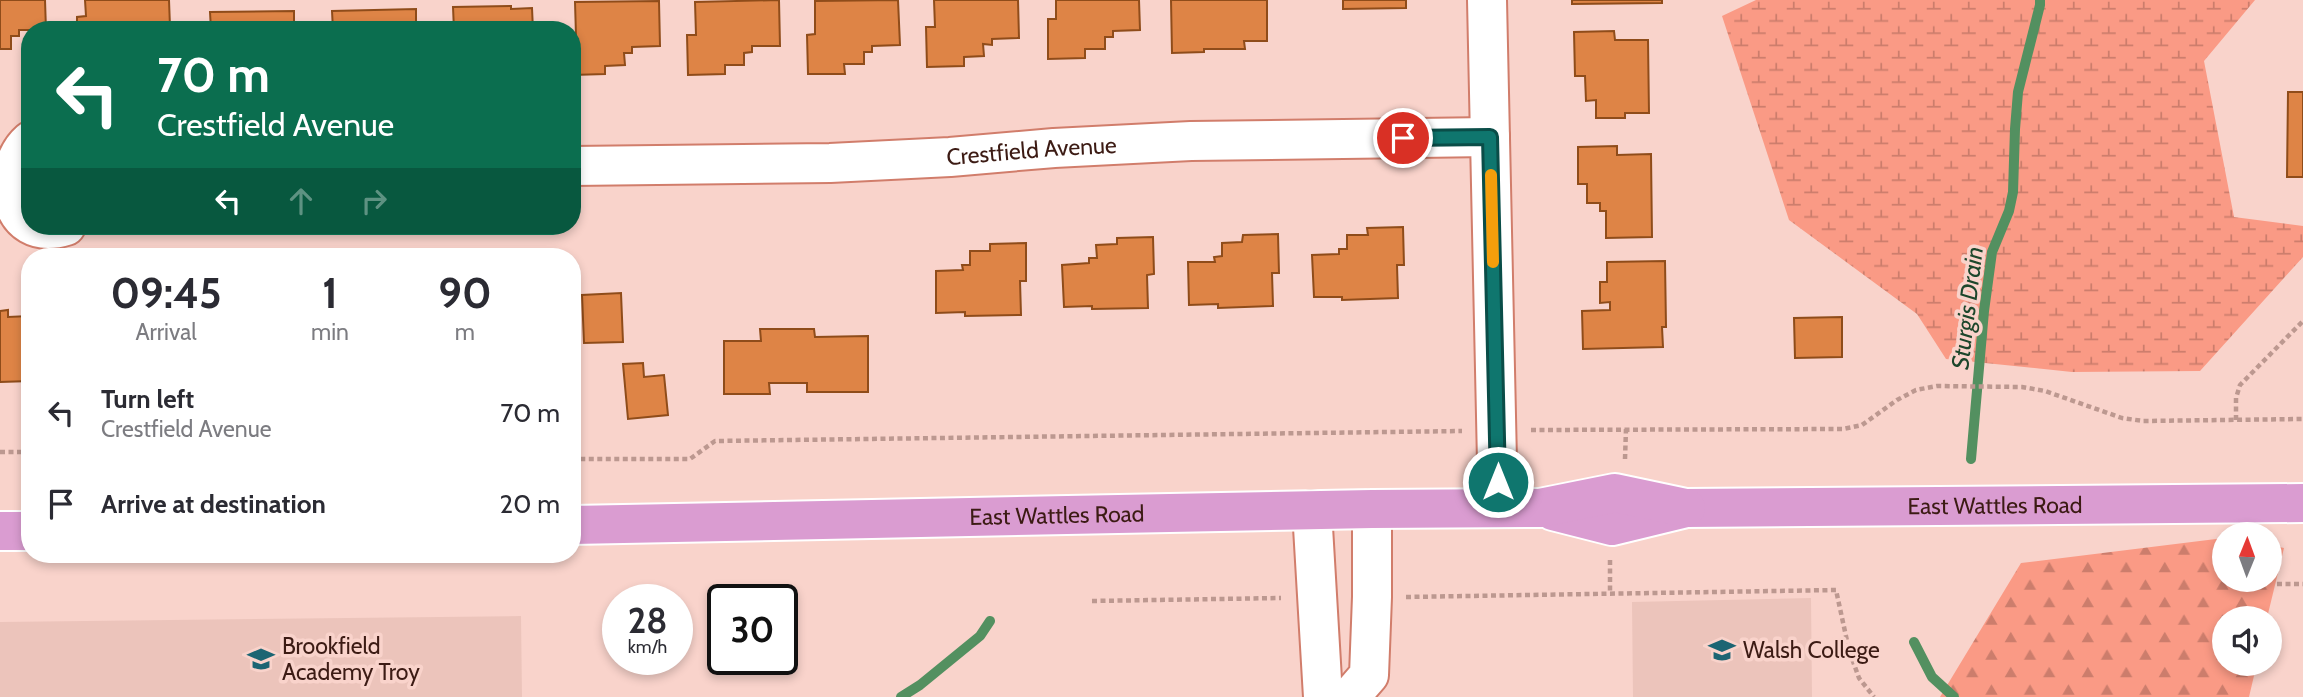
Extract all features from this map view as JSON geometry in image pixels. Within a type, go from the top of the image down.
[{"type":"main road","name":"East Wattles Road","points":[[581,524],[1540,508],[1612,526],[1686,508],[2303,503]]},
{"type":"main road","points":[[0,531],[21,531]]},
{"type":"street","points":[[1487,0],[1498,508]]},
{"type":"street","name":"Crestfield Avenue","points":[[581,166],[830,163],[1191,141],[1490,137]]},
{"type":"street","points":[[21,147],[6,166],[3,187],[6,203],[14,216],[21,221]]},
{"type":"street","points":[[1350,697],[1369,675],[1373,509]]},
{"type":"street","points":[[1312,510],[1323,697]]},
{"type":"path","points":[[2236,420],[2236,398],[2240,386],[2303,321]]},
{"type":"path","points":[[1524,430],[1843,429],[1862,425],[1916,390],[1937,386],[1999,385],[2045,391],[2122,418],[2143,421],[2303,419]]},
{"type":"path","points":[[1625,464],[1626,429]]},
{"type":"path","points":[[581,459],[690,459],[715,441],[1468,431]]},
{"type":"path","points":[[0,452],[21,452]]},
{"type":"path","points":[[1610,555],[1611,594]]},
{"type":"path","points":[[2282,584],[2303,584]]},
{"type":"path","points":[[1632,594],[1836,590],[1849,650],[1859,678],[1874,697]]},
{"type":"shaded area","name":"Walsh College","points":[[1811,598],[1812,697],[1633,697],[1632,602]]},
{"type":"shaded area","name":"Brookfield Academy Troy","points":[[521,616],[522,697],[0,697],[0,622]]},
{"type":"green space","points":[[1756,0],[2255,0],[2204,61],[2234,217],[2303,226],[2303,257],[2200,371],[2072,372],[1946,359],[1917,314],[1789,220],[1722,16]]},
{"type":"green space","points":[[2212,539],[2212,592],[2273,592],[2270,606],[2212,606],[2212,676],[2254,676],[2249,697],[1940,697],[2021,563]]},
{"type":"building","points":[[0,0],[45,0],[46,21],[21,21],[19,36],[11,36],[11,49],[0,49]]},
{"type":"building","points":[[85,0],[169,0],[170,21],[77,21],[77,17],[86,16]]},
{"type":"building","points":[[779,0],[780,46],[752,46],[752,52],[744,53],[744,65],[725,65],[725,74],[688,75],[687,35],[696,35],[695,2]]},
{"type":"building","points":[[898,0],[900,45],[872,46],[872,52],[864,52],[864,64],[844,64],[845,74],[808,74],[807,35],[815,34],[815,1]]},
{"type":"building","points":[[934,0],[1018,0],[1019,38],[992,39],[992,45],[983,44],[984,56],[964,57],[964,66],[927,67],[926,27],[935,27]]},
{"type":"building","points":[[1056,0],[1139,0],[1140,30],[1113,31],[1113,37],[1105,37],[1105,49],[1085,49],[1085,58],[1048,59],[1048,19],[1056,19]]},
{"type":"building","points":[[1171,0],[1267,0],[1267,41],[1244,41],[1245,49],[1204,49],[1204,52],[1172,53]]},
{"type":"building","points":[[1343,0],[1406,0],[1406,8],[1343,9]]},
{"type":"building","points":[[1572,0],[1662,0],[1662,3],[1572,4]]},
{"type":"building","points":[[659,1],[660,46],[632,47],[632,53],[624,53],[625,65],[605,66],[605,74],[581,75],[581,21],[576,21],[575,2]]},
{"type":"building","points":[[453,7],[532,8],[533,21],[454,21]]},
{"type":"building","points":[[416,9],[416,21],[333,21],[332,11]]},
{"type":"building","points":[[294,11],[294,21],[210,21],[210,12]]},
{"type":"building","points":[[1614,31],[1615,40],[1648,40],[1649,113],[1625,113],[1625,118],[1596,118],[1596,100],[1586,101],[1585,76],[1575,76],[1574,32]]},
{"type":"building","points":[[2288,92],[2303,92],[2303,177],[2287,177]]},
{"type":"building","points":[[1617,146],[1617,155],[1651,154],[1652,237],[1606,238],[1606,211],[1600,211],[1600,203],[1587,203],[1587,184],[1578,184],[1578,147]]},
{"type":"building","points":[[1403,227],[1404,265],[1397,265],[1398,298],[1342,300],[1342,297],[1314,297],[1312,255],[1339,254],[1339,249],[1347,249],[1347,235],[1368,235],[1367,228]]},
{"type":"building","points":[[1278,234],[1279,273],[1272,273],[1273,306],[1218,308],[1218,304],[1189,305],[1188,262],[1215,262],[1214,257],[1222,256],[1222,243],[1242,242],[1243,235]]},
{"type":"building","points":[[1153,237],[1154,274],[1147,275],[1148,308],[1064,307],[1062,265],[1089,263],[1089,258],[1097,258],[1096,245],[1117,244],[1117,238]]},
{"type":"building","points":[[1026,243],[1026,281],[1020,281],[1021,315],[965,316],[965,312],[936,313],[936,271],[963,270],[962,265],[970,265],[970,251],[990,251],[990,244]]},
{"type":"building","points":[[1665,261],[1666,327],[1662,327],[1663,347],[1583,349],[1582,311],[1610,310],[1610,302],[1600,303],[1600,282],[1607,282],[1607,262]]},
{"type":"building","points":[[621,293],[623,342],[584,343],[582,295]]},
{"type":"building","points":[[8,310],[8,317],[21,316],[21,381],[0,382],[0,311]]},
{"type":"building","points":[[1842,317],[1842,357],[1795,358],[1794,318]]},
{"type":"building","points":[[760,329],[814,329],[815,337],[868,336],[868,392],[807,392],[807,383],[769,383],[770,394],[724,394],[724,341],[761,341]]},
{"type":"building","points":[[643,363],[644,377],[664,375],[668,415],[628,419],[623,364]]},
{"type":"waterway","name":"Sturgis Drain","points":[[1971,459],[1992,252],[2009,211],[2013,192],[2018,92],[2040,0]]},
{"type":"waterway","points":[[901,697],[920,685],[980,636],[990,621]]},
{"type":"waterway","name":"Sturgis Drain","points":[[1914,642],[1932,677],[1954,697]]},
{"type":"slow traffic","points":[[1491,175],[1493,262]]},
{"type":"place","name":"Walsh College","points":[[1722,650]]},
{"type":"place","name":"Brookfield Academy Troy","points":[[261,659]]},
{"type":"route","points":[[1403,138],[1490,137],[1498,482]]}]
